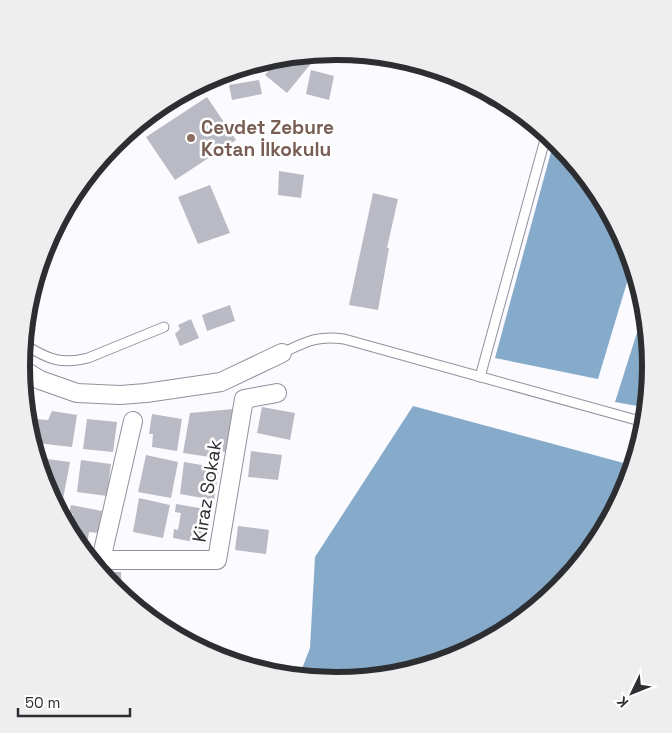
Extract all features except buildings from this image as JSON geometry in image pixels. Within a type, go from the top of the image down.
[{"type":"street","points":[[30,374],[40,380],[77,393],[120,395],[146,393],[221,382],[282,353]]},
{"type":"street","name":"Kiraz Sokak","points":[[99,560],[217,560],[244,399],[278,393]]},
{"type":"street","points":[[98,559],[133,421]]},
{"type":"lane","points":[[480,377],[544,142]]},
{"type":"lane","points":[[31,348],[46,358],[77,361],[164,327]]},
{"type":"lane","points":[[282,353],[313,339],[328,337],[344,339],[637,421]]},
{"type":"water","points":[[552,150],[579,180],[601,214],[619,249],[629,277],[598,379],[495,358]]},
{"type":"water","points":[[639,327],[642,366],[639,406],[615,402]]},
{"type":"water","points":[[413,406],[626,464],[619,484],[590,537],[566,568],[538,597],[489,632],[453,649],[415,662],[396,667],[356,672],[301,671],[310,648],[315,557]]},
{"type":"place","name":"Cevdet Zebure Kotan İlkokulu","points":[[191,138]]}]
